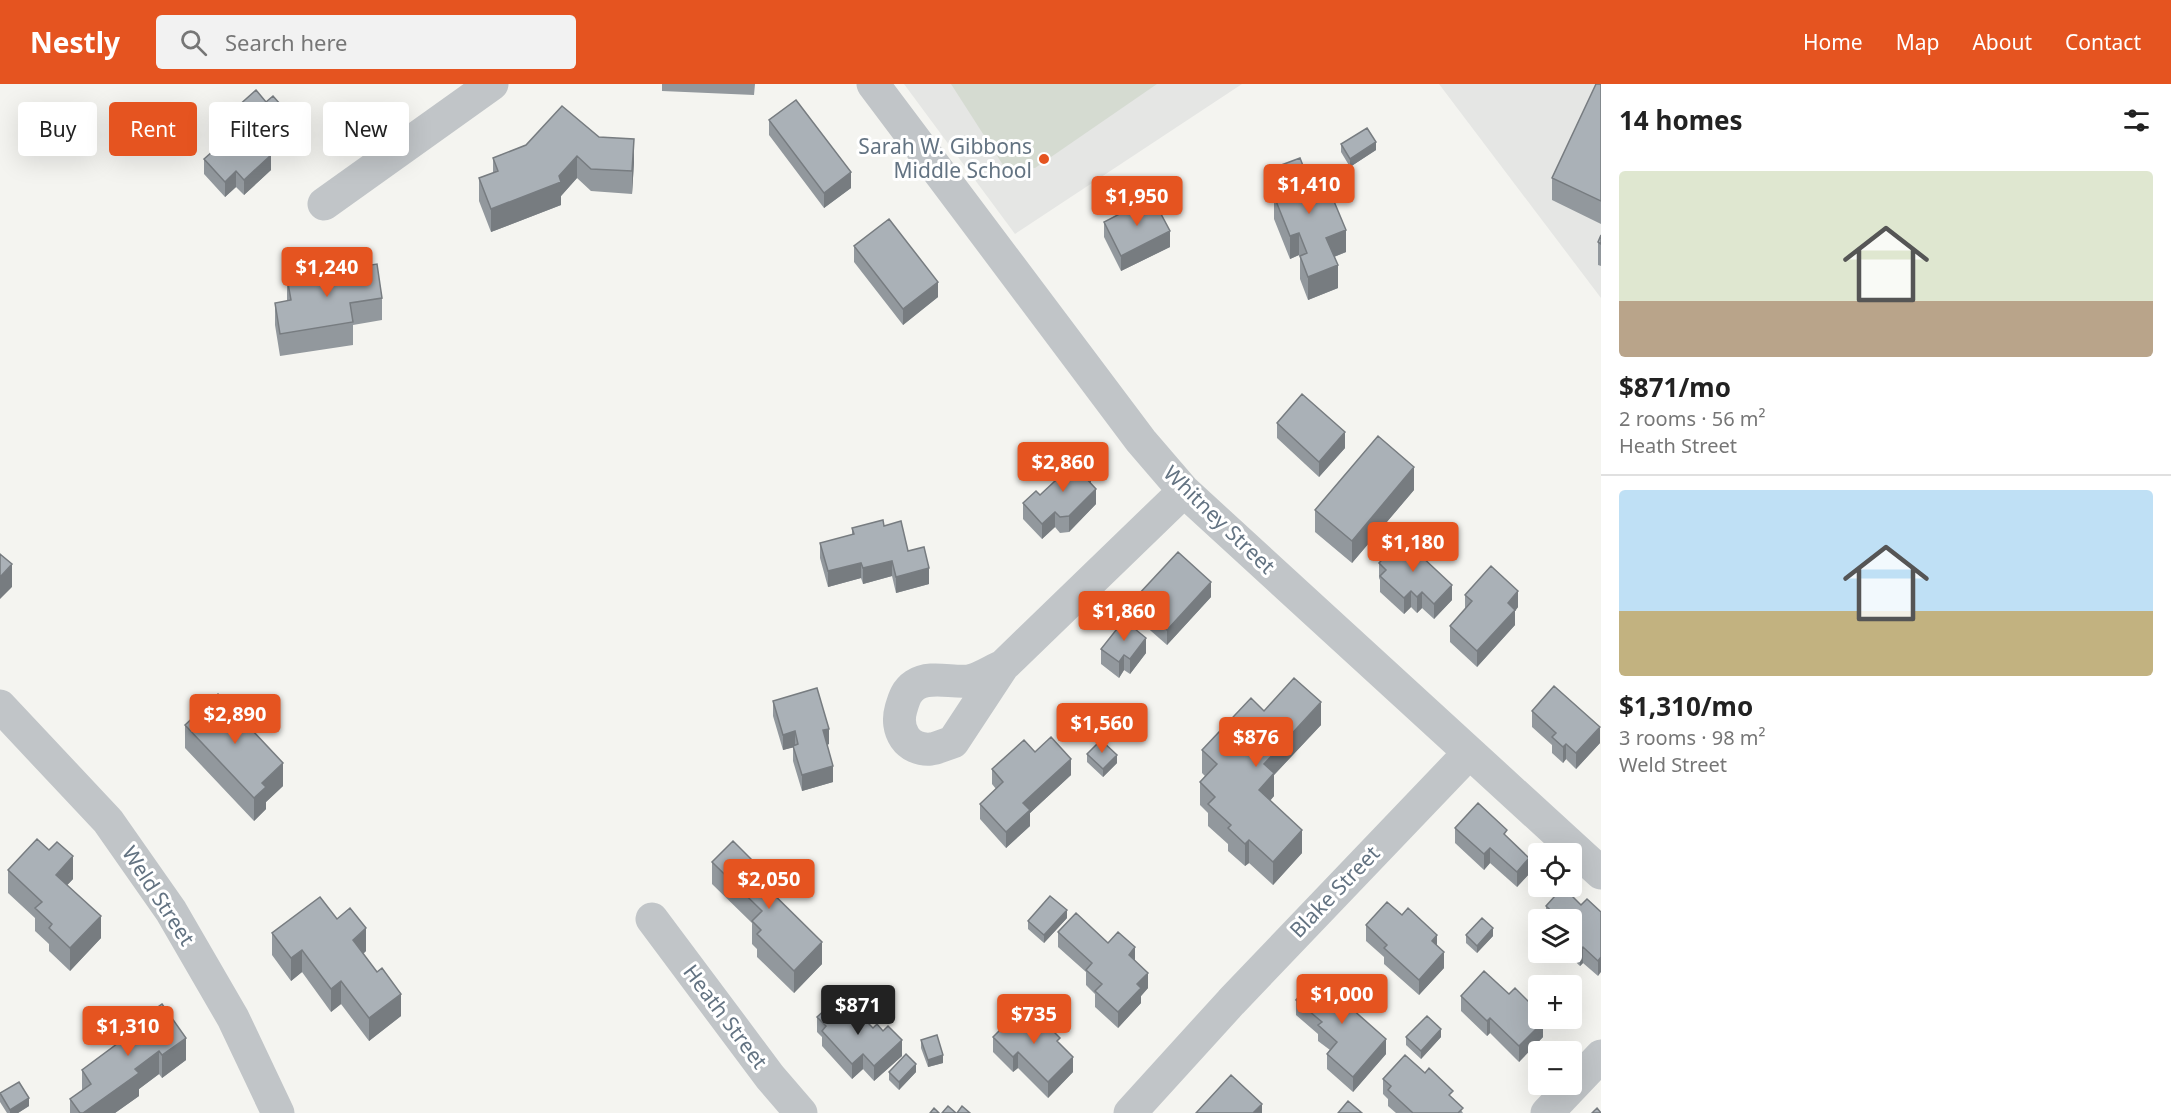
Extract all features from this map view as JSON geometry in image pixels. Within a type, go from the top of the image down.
[{"type":"street","points":[[324,204],[492,84]]},
{"type":"street","name":"Whitney Street","points":[[873,84],[1141,441],[1184,491],[1601,873]]},
{"type":"street","points":[[1003,666],[1184,491]]},
{"type":"street","name":"Weld Street","points":[[0,706],[108,821],[171,911],[233,1018],[278,1113]]},
{"type":"street","name":"Blake Street","points":[[1130,1113],[1231,1002],[1469,753]]},
{"type":"street","name":"Heath Street","points":[[652,919],[770,1077],[801,1113]]},
{"type":"street","points":[[1547,1113],[1601,1056]]},
{"type":"shaded area","name":"Sarah W. Gibbons Middle School","points":[[904,84],[1242,84],[1015,234]]},
{"type":"shaded area","points":[[951,84],[1157,84],[1035,168],[1003,165]]},
{"type":"shaded area","points":[[1439,84],[1601,84],[1601,298]]},
{"type":"building","points":[[1596,84],[1601,84],[1601,201],[1552,178]]},
{"type":"building","points":[[256,90],[266,102],[243,102]]},
{"type":"building","points":[[273,96],[278,102],[266,102]]},
{"type":"building","points":[[796,100],[851,172],[824,193],[769,120]]},
{"type":"building","points":[[562,106],[599,137],[634,139],[632,171],[591,169],[577,156],[559,176],[561,182],[491,209],[479,178],[498,171],[493,158],[526,145]]},
{"type":"building","points":[[1367,128],[1376,142],[1350,159],[1341,144]]},
{"type":"building","points":[[209,155],[270,156],[244,180],[236,171],[225,182],[204,159]]},
{"type":"building","points":[[1300,158],[1309,181],[1323,175],[1346,230],[1326,238],[1338,265],[1308,277],[1300,256],[1307,253],[1299,233],[1290,236],[1274,196],[1286,191],[1276,167]]},
{"type":"building","points":[[1152,197],[1170,231],[1121,256],[1104,222]]},
{"type":"building","points":[[889,219],[938,282],[903,309],[854,246]]},
{"type":"building","points":[[377,264],[382,298],[350,303],[353,322],[280,334],[275,303],[291,300],[287,278]]},
{"type":"building","points":[[1302,394],[1345,432],[1319,462],[1277,423]]},
{"type":"building","points":[[1378,436],[1414,467],[1352,541],[1315,510]]},
{"type":"building","points":[[1076,455],[1091,470],[1084,476],[1096,489],[1069,516],[1060,517],[1055,512],[1042,524],[1023,503],[1036,491],[1040,495],[1071,466],[1067,463]]},
{"type":"building","points":[[883,520],[884,526],[901,521],[908,551],[924,547],[929,568],[896,577],[892,561],[863,568],[861,563],[828,571],[820,543],[854,534],[852,528]]},
{"type":"building","points":[[1402,538],[1452,585],[1434,604],[1422,592],[1417,597],[1411,591],[1404,598],[1380,576],[1386,570],[1379,563]]},
{"type":"building","points":[[1178,552],[1211,582],[1167,630],[1143,608],[1148,603],[1138,595]]},
{"type":"building","points":[[0,554],[12,564],[0,577]]},
{"type":"building","points":[[1491,566],[1518,591],[1508,603],[1515,610],[1477,651],[1450,626],[1472,601],[1465,595]]},
{"type":"building","points":[[1124,620],[1146,638],[1130,659],[1124,655],[1119,662],[1101,649]]},
{"type":"building","points":[[1294,678],[1321,702],[1264,764],[1274,773],[1259,790],[1302,830],[1273,862],[1249,840],[1245,844],[1228,828],[1231,825],[1208,804],[1215,797],[1200,782],[1217,764],[1202,750],[1251,698],[1264,711]]},
{"type":"building","points":[[1554,686],[1600,727],[1576,753],[1566,744],[1563,747],[1552,737],[1556,733],[1532,711]]},
{"type":"building","points":[[817,688],[829,729],[823,730],[833,766],[802,775],[793,746],[798,744],[795,731],[783,735],[773,701]]},
{"type":"building","points":[[218,694],[283,763],[262,783],[266,787],[254,798],[185,725]]},
{"type":"building","points":[[1051,737],[1071,759],[1023,803],[1030,810],[1006,832],[980,804],[1003,782],[992,769],[1024,740],[1035,752]]},
{"type":"building","points":[[1101,740],[1117,755],[1103,769],[1087,754]]},
{"type":"building","points":[[1478,803],[1507,830],[1504,834],[1528,859],[1517,872],[1490,848],[1484,854],[1455,828]]},
{"type":"building","points":[[37,839],[49,850],[57,842],[73,856],[56,875],[101,916],[70,948],[49,928],[52,924],[35,908],[42,902],[8,870]]},
{"type":"building","points":[[733,841],[757,865],[751,872],[822,942],[794,971],[757,934],[761,930],[752,921],[762,911],[712,862]]},
{"type":"building","points":[[1050,896],[1067,910],[1044,935],[1028,921]]},
{"type":"building","points":[[320,897],[337,919],[350,908],[366,928],[353,940],[377,972],[382,968],[401,994],[369,1018],[341,981],[331,989],[302,950],[291,958],[272,933]]},
{"type":"building","points":[[1554,897],[1573,897],[1581,905],[1587,899],[1601,912],[1601,957],[1598,961],[1582,948],[1582,909],[1549,909],[1546,906]]},
{"type":"building","points":[[1387,902],[1402,915],[1408,908],[1437,935],[1432,941],[1444,952],[1419,980],[1384,948],[1387,945],[1366,925]]},
{"type":"building","points":[[1076,913],[1108,943],[1118,932],[1135,947],[1129,955],[1148,973],[1137,984],[1141,988],[1118,1012],[1095,991],[1102,984],[1086,970],[1092,963],[1058,932]]},
{"type":"building","points":[[1482,918],[1493,928],[1477,946],[1466,935]]},
{"type":"building","points":[[1484,971],[1509,994],[1515,988],[1528,1001],[1528,1029],[1536,1029],[1519,1046],[1490,1018],[1487,1021],[1461,996]]},
{"type":"building","points":[[1316,977],[1332,991],[1338,984],[1357,1001],[1351,1008],[1386,1039],[1353,1077],[1327,1054],[1337,1042],[1318,1025],[1322,1022],[1296,1000]]},
{"type":"building","points":[[162,1004],[186,1038],[162,1055],[159,1051],[135,1069],[139,1073],[80,1113],[70,1099],[91,1084],[82,1070],[141,1026],[138,1021]]},
{"type":"building","points":[[850,1005],[873,1028],[877,1024],[883,1031],[888,1026],[902,1040],[874,1066],[863,1054],[852,1064],[822,1031],[826,1026],[817,1017],[829,1006],[838,1016]]},
{"type":"building","points":[[1021,1009],[1038,1026],[1043,1021],[1060,1038],[1057,1041],[1073,1057],[1048,1082],[1018,1052],[1013,1057],[993,1037]]},
{"type":"building","points":[[1427,1016],[1441,1029],[1421,1051],[1406,1037]]},
{"type":"building","points":[[937,1035],[943,1055],[928,1060],[921,1040]]},
{"type":"building","points":[[906,1054],[916,1064],[899,1082],[889,1072]]},
{"type":"building","points":[[1405,1055],[1425,1073],[1429,1068],[1453,1091],[1449,1095],[1463,1108],[1458,1113],[1413,1113],[1388,1090],[1391,1086],[1383,1079]]},
{"type":"building","points":[[1231,1075],[1262,1104],[1253,1113],[1196,1113]]},
{"type":"building","points":[[19,1082],[29,1098],[10,1110],[0,1093]]},
{"type":"building","points":[[1348,1101],[1362,1113],[1338,1113]]},
{"type":"building","points":[[948,1106],[956,1113],[942,1113]]},
{"type":"building","points":[[962,1106],[970,1113],[957,1113]]},
{"type":"place","name":"Sarah W. Gibbons Middle School","points":[[1044,159]]}]
